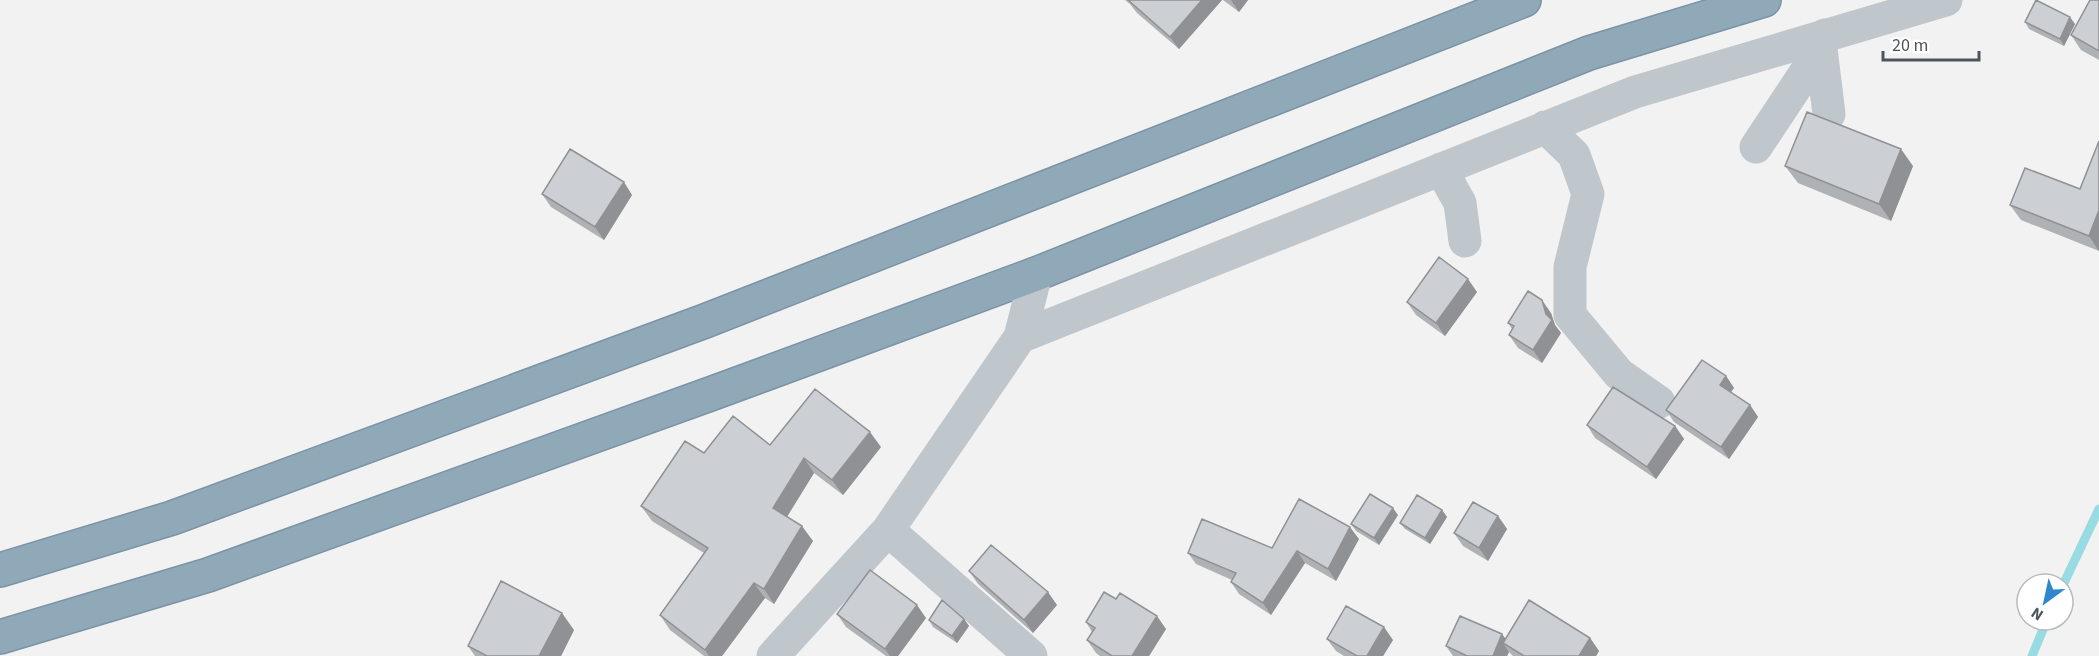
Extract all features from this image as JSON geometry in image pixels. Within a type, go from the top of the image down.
[{"type":"highway","points":[[0,570],[172,518],[705,321],[1524,0]]},
{"type":"highway","points":[[0,637],[208,575],[1036,274],[1589,53],[1764,0]]},
{"type":"street","points":[[1020,337],[1635,92],[1823,42],[1946,0]]},
{"type":"street","points":[[1823,42],[1829,114]]},
{"type":"street","points":[[1756,147],[1823,42]]},
{"type":"street","points":[[1545,127],[1574,155],[1588,194],[1570,267],[1570,315],[1619,374],[1659,402]]},
{"type":"street","points":[[1441,169],[1460,203],[1465,242]]},
{"type":"street","points":[[773,656],[888,530],[1020,337],[1036,274]]},
{"type":"street","points":[[888,530],[1031,656]]},
{"type":"building","points":[[1128,0],[1202,0],[1170,37]]},
{"type":"building","points":[[2036,0],[2070,17],[2060,39],[2025,22]]},
{"type":"building","points":[[2090,0],[2099,0],[2099,51],[2071,35]]},
{"type":"building","points":[[1807,112],[1901,149],[1879,204],[1785,166]]},
{"type":"building","points":[[2099,141],[2099,210],[2089,236],[2010,205],[2025,168],[2080,189]]},
{"type":"building","points":[[570,149],[624,182],[595,227],[542,194]]},
{"type":"building","points":[[1439,257],[1468,279],[1436,323],[1407,302]]},
{"type":"building","points":[[1528,291],[1542,300],[1546,314],[1552,320],[1533,350],[1509,335],[1514,326],[1508,323]]},
{"type":"building","points":[[1702,360],[1726,376],[1720,385],[1750,405],[1721,447],[1666,410]]},
{"type":"building","points":[[1613,387],[1675,426],[1647,467],[1587,425]]},
{"type":"building","points":[[815,389],[870,432],[832,480],[804,458],[773,508],[802,526],[764,589],[754,583],[705,650],[660,615],[708,548],[641,506],[685,441],[704,453],[733,416],[770,445]]},
{"type":"building","points":[[1370,494],[1393,508],[1374,538],[1351,524]]},
{"type":"building","points":[[1417,495],[1442,510],[1425,538],[1400,523]]},
{"type":"building","points":[[1299,499],[1350,527],[1328,569],[1297,551],[1263,603],[1231,582],[1236,573],[1188,553],[1202,519],[1272,548]]},
{"type":"building","points":[[1473,502],[1498,516],[1479,548],[1454,533]]},
{"type":"building","points":[[991,545],[1048,592],[1024,620],[969,571]]},
{"type":"building","points":[[870,570],[917,605],[885,649],[837,614]]},
{"type":"building","points":[[501,581],[562,613],[539,656],[487,656],[468,646]]},
{"type":"building","points":[[1104,592],[1116,599],[1120,593],[1157,616],[1132,656],[1112,656],[1087,640],[1095,628],[1086,622]]},
{"type":"building","points":[[942,600],[964,619],[952,636],[929,620]]},
{"type":"building","points":[[1529,600],[1590,638],[1579,656],[1524,656],[1503,643]]},
{"type":"building","points":[[1346,606],[1384,627],[1367,656],[1357,656],[1327,639]]},
{"type":"building","points":[[1460,616],[1502,634],[1493,656],[1467,656],[1446,646]]},
{"type":"waterway","points":[[2069,572],[2099,509]]},
{"type":"waterway","points":[[2032,656],[2042,632]]}]
